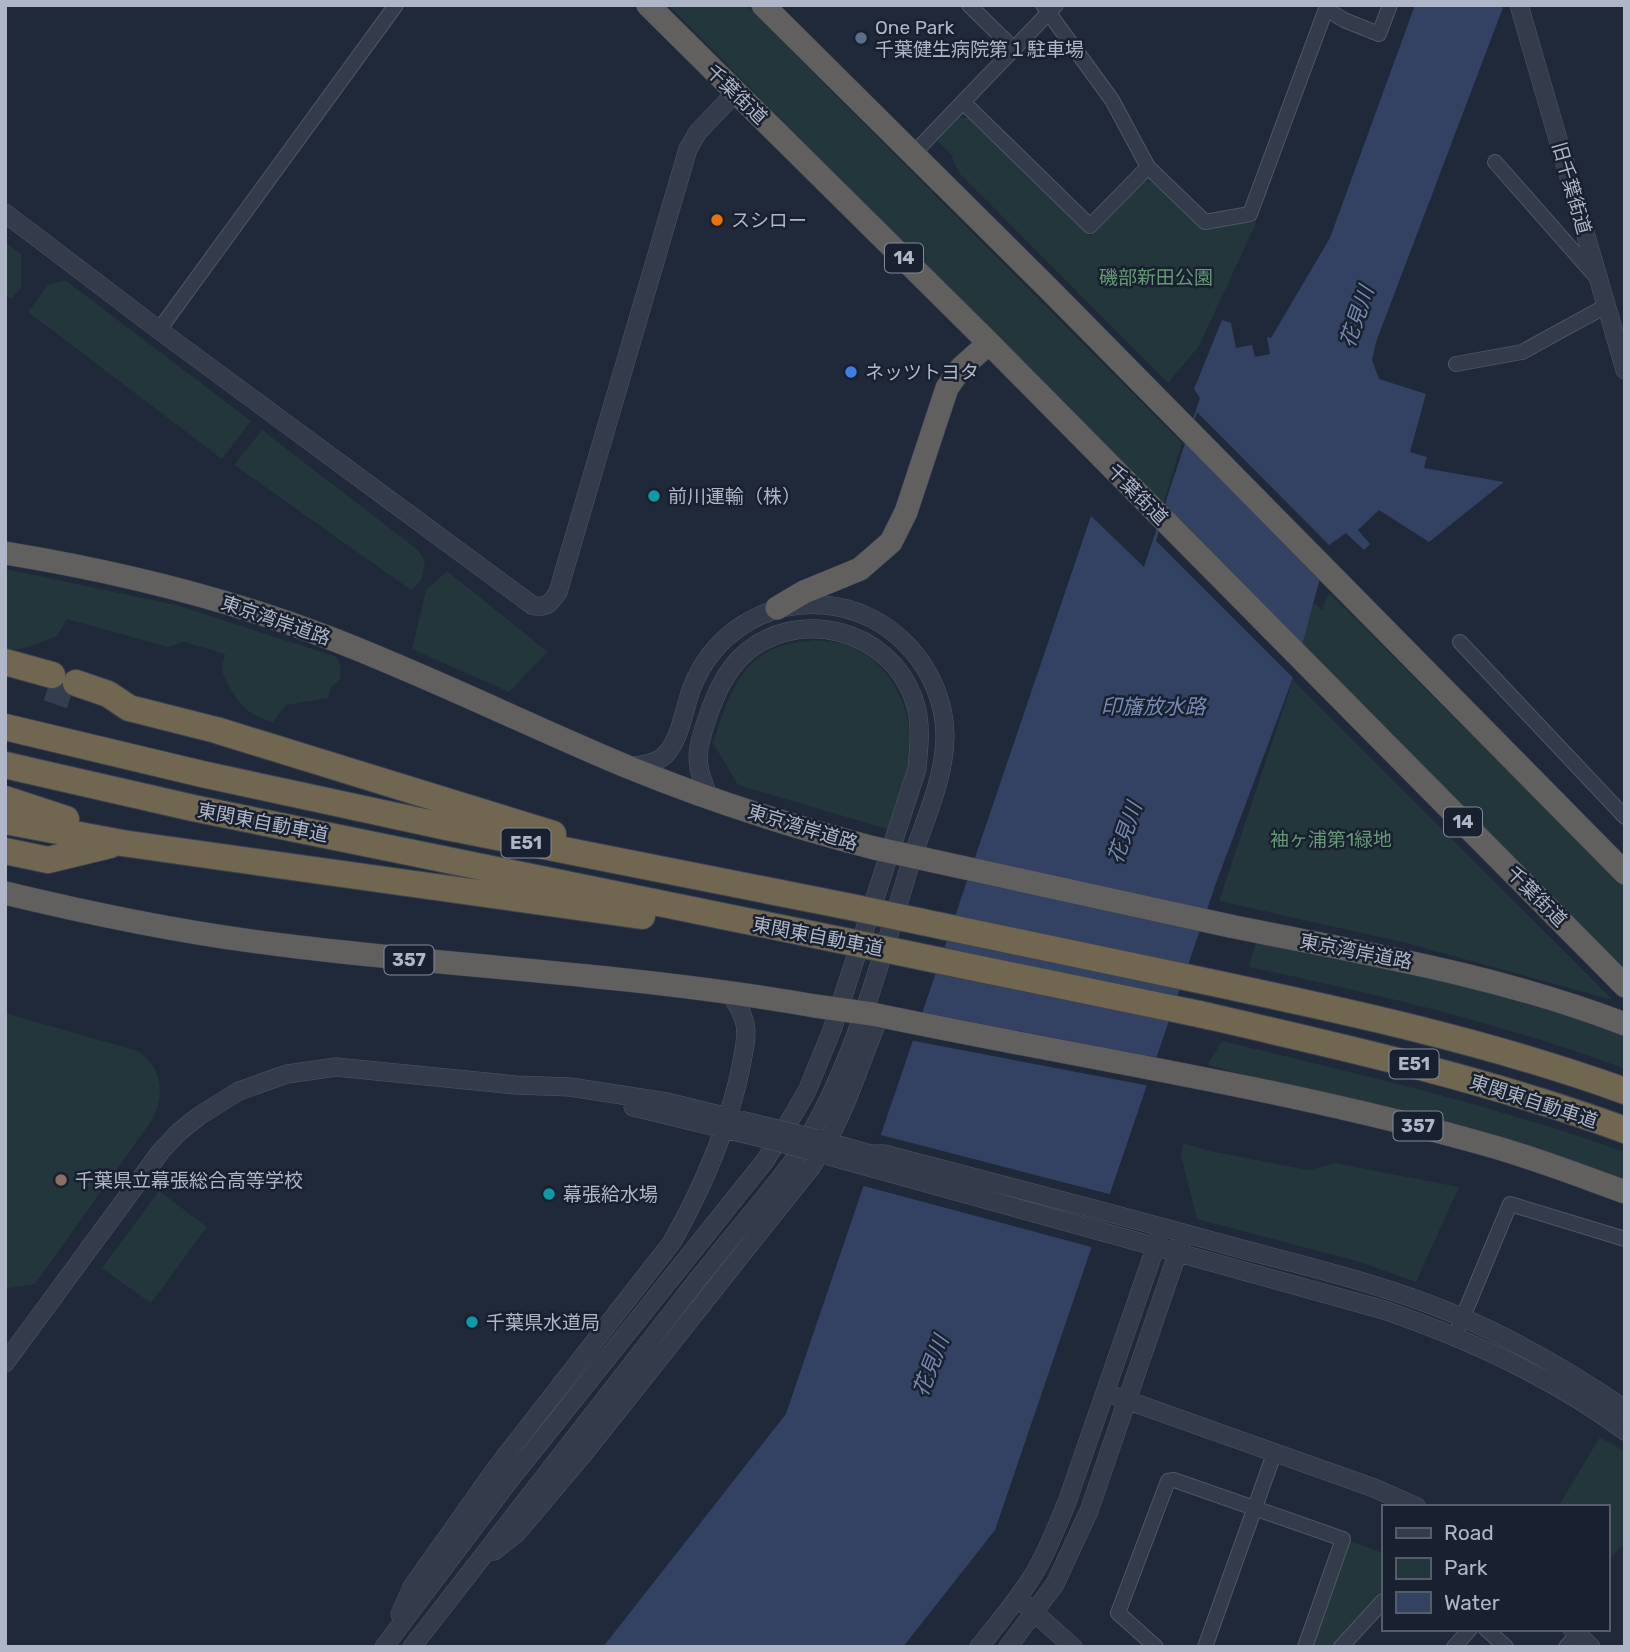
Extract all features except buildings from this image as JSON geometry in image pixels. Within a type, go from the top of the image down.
[{"type":"highway","name":"千葉街道","points":[[648,5],[989,343],[1625,986]]},
{"type":"highway","points":[[763,5],[1624,870]]},
{"type":"highway","points":[[777,608],[804,592],[860,569],[891,541],[906,512],[947,388],[961,369],[989,343]]},
{"type":"highway","name":"東京湾岸道路","points":[[5,553],[85,566],[150,582],[235,605],[314,632],[629,767],[801,829],[873,848],[1432,967],[1522,990],[1625,1024]]},
{"type":"highway","points":[[5,662],[62,686]]},
{"type":"highway","points":[[5,673],[108,694],[129,708],[205,727],[461,805],[609,852],[632,864]]},
{"type":"highway","name":"東関東自動車道","points":[[5,727],[202,774],[851,907],[1402,1024],[1483,1045],[1625,1091]]},
{"type":"highway","name":"東関東自動車道","points":[[5,765],[193,808],[1199,1014],[1423,1067],[1567,1109],[1625,1130]]},
{"type":"highway","points":[[5,799],[62,817],[122,843]]},
{"type":"highway","points":[[5,813],[57,831]]},
{"type":"highway","points":[[5,821],[122,843],[748,931],[786,930]]},
{"type":"highway","points":[[5,835],[52,844],[122,843]]},
{"type":"highway","points":[[5,851],[48,860],[122,843]]},
{"type":"highway","name":"357","points":[[5,892],[61,907],[187,931],[280,945],[727,991],[880,1016],[1207,1079],[1413,1125],[1487,1144],[1625,1192]]},
{"type":"street","points":[[159,330],[396,5]]},
{"type":"street","points":[[969,5],[1014,49]]},
{"type":"street","points":[[913,154],[1014,49],[1049,8],[1112,100],[1148,167],[1205,222],[1250,215],[1325,7],[1344,20],[1379,33],[1390,5]]},
{"type":"street","name":"旧千葉街道","points":[[1519,5],[1625,370]]},
{"type":"street","points":[[5,213],[532,605],[547,606],[558,592],[688,149],[698,132],[735,93]]},
{"type":"street","points":[[963,102],[1090,226],[1148,167]]},
{"type":"street","points":[[1495,162],[1599,280]]},
{"type":"street","points":[[1456,365],[1522,352],[1606,306]]},
{"type":"street","points":[[412,1647],[798,1154],[826,1102],[852,1042],[934,795],[942,765],[944,725],[930,677],[914,651],[903,640],[886,627],[855,611],[825,605],[795,605],[777,608],[743,625],[710,654],[697,676],[673,743],[666,754],[650,763],[629,767]]},
{"type":"street","points":[[384,1646],[512,1477],[764,1162],[807,1090],[832,1030],[917,769],[920,731],[918,716],[914,699],[900,673],[870,645],[838,631],[815,628],[794,630],[781,633],[757,645],[725,676],[700,740],[697,763],[710,798]]},
{"type":"street","points":[[1460,642],[1625,817]]},
{"type":"street","points":[[384,1646],[412,1587],[497,1467],[672,1242],[689,1212],[727,1122],[745,1048],[745,1026],[738,1004],[727,991]]},
{"type":"street","points":[[475,1565],[517,1533],[573,1467],[819,1146],[860,1069],[880,1016]]},
{"type":"street","points":[[5,1363],[161,1151],[179,1132],[239,1090],[286,1074],[336,1067],[516,1085],[727,1122],[819,1146],[1105,1232],[1384,1310],[1455,1336],[1530,1373],[1625,1431]]},
{"type":"street","points":[[868,1160],[884,1154],[1390,1290],[1463,1318],[1586,1383],[1625,1409]]},
{"type":"street","points":[[1455,1336],[1510,1204],[1625,1239]]},
{"type":"street","points":[[979,1647],[1036,1571],[1068,1502],[1162,1227]]},
{"type":"street","points":[[1008,1647],[1055,1584],[1072,1551],[1089,1511],[1184,1233]]},
{"type":"street","points":[[1104,1392],[1374,1488],[1412,1505]]},
{"type":"street","points":[[1205,1647],[1274,1454]]},
{"type":"street","points":[[1156,1647],[1118,1613],[1168,1481],[1174,1480],[1343,1539],[1305,1647]]},
{"type":"street","points":[[1018,1598],[1073,1647]]},
{"type":"street","points":[[1341,1647],[1382,1602]]},
{"type":"street","points":[[1454,1647],[1468,1631]]},
{"type":"street","points":[[1488,1631],[1506,1647]]},
{"type":"street","points":[[1572,1637],[1591,1647]]},
{"type":"green space","points":[[668,5],[746,5],[1182,443],[1163,505]]},
{"type":"green space","name":"磯部新田公園","points":[[959,118],[968,118],[1090,236],[1144,182],[1152,182],[1203,230],[1257,221],[1199,346],[1168,383],[960,174],[953,156],[937,141]]},
{"type":"green space","points":[[5,242],[21,254],[21,288],[11,299],[5,295]]},
{"type":"green space","points":[[65,280],[251,421],[222,459],[28,312],[48,285]]},
{"type":"green space","points":[[262,430],[418,550],[425,561],[422,579],[411,590],[234,465]]},
{"type":"green space","points":[[5,569],[176,605],[337,657],[341,668],[340,679],[331,687],[328,698],[286,705],[273,722],[253,714],[235,696],[221,669],[225,654],[184,642],[168,647],[67,619],[57,636],[5,652]]},
{"type":"green space","points":[[447,571],[548,652],[509,692],[412,649],[426,590]]},
{"type":"green space","points":[[1329,593],[1625,887],[1625,970],[1300,645],[1314,603],[1322,610]]},
{"type":"green space","points":[[815,640],[843,644],[863,652],[877,663],[897,691],[909,725],[911,759],[894,831],[738,785],[713,743],[736,685],[755,660],[783,645]]},
{"type":"green space","name":"袖ヶ浦第1緑地","points":[[1293,680],[1613,1000],[1402,942],[1219,901]]},
{"type":"green space","points":[[1256,940],[1432,978],[1537,1006],[1625,1034],[1625,1069],[1533,1037],[1486,1024],[1392,999],[1249,967]]},
{"type":"green space","name":"千葉県立幕張総合高等学校","points":[[5,1013],[138,1051],[153,1065],[160,1092],[152,1120],[35,1284],[9,1288],[5,1288]]},
{"type":"green space","points":[[1222,1041],[1475,1105],[1625,1152],[1625,1181],[1336,1098],[1207,1065]]},
{"type":"green space","points":[[1183,1143],[1210,1151],[1309,1170],[1335,1163],[1459,1187],[1416,1282],[1360,1262],[1197,1219],[1181,1156]]},
{"type":"green space","points":[[159,1191],[207,1227],[151,1303],[102,1268]]},
{"type":"green space","points":[[1600,1437],[1625,1452],[1625,1543],[1609,1560],[1609,1505],[1559,1505]]},
{"type":"green space","points":[[1350,1541],[1382,1553],[1382,1595],[1334,1647],[1313,1647]]},
{"type":"water","name":"印旛放水路","points":[[1415,5],[1504,5],[1376,342],[1372,360],[1379,379],[1426,394],[1410,452],[1427,457],[1424,468],[1504,482],[1429,542],[1379,510],[1358,530],[1370,544],[1364,550],[1346,533],[1329,545],[1294,675],[1216,883],[995,1530],[903,1647],[603,1647],[786,1414],[1091,516],[1144,567],[1200,398],[1194,389],[1222,320],[1231,323],[1236,348],[1252,345],[1255,357],[1270,354],[1267,337],[1271,338],[1330,238]]},
{"type":"pier","points":[[1197,412],[1332,548],[1323,581],[1187,443]]},
{"type":"pier","points":[[1166,507],[1302,649],[1294,679],[1156,541]]},
{"type":"pier","points":[[919,1012],[1159,1058],[1150,1086],[909,1040]]},
{"type":"pier","points":[[877,1134],[1113,1195],[1095,1248],[860,1185]]},
{"type":"tunnel","points":[[48,688],[71,696]]},
{"type":"place","name":"One Park 千葉健生病院第１駐車場","points":[[861,38]]},
{"type":"place","name":"スシロー","points":[[717,220]]},
{"type":"place","name":"ネッツトヨタ","points":[[851,372]]},
{"type":"place","name":"前川運輸（株）","points":[[654,496]]},
{"type":"place","name":"千葉県立幕張総合高等学校","points":[[61,1180]]},
{"type":"place","name":"幕張給水場","points":[[549,1194]]},
{"type":"place","name":"千葉県水道局","points":[[472,1322]]},
{"type":"water label","name":"花見川","points":[[1357,317]]},
{"type":"water label","name":"花見川","points":[[1125,833]]},
{"type":"water label","name":"花見川","points":[[931,1366]]}]
